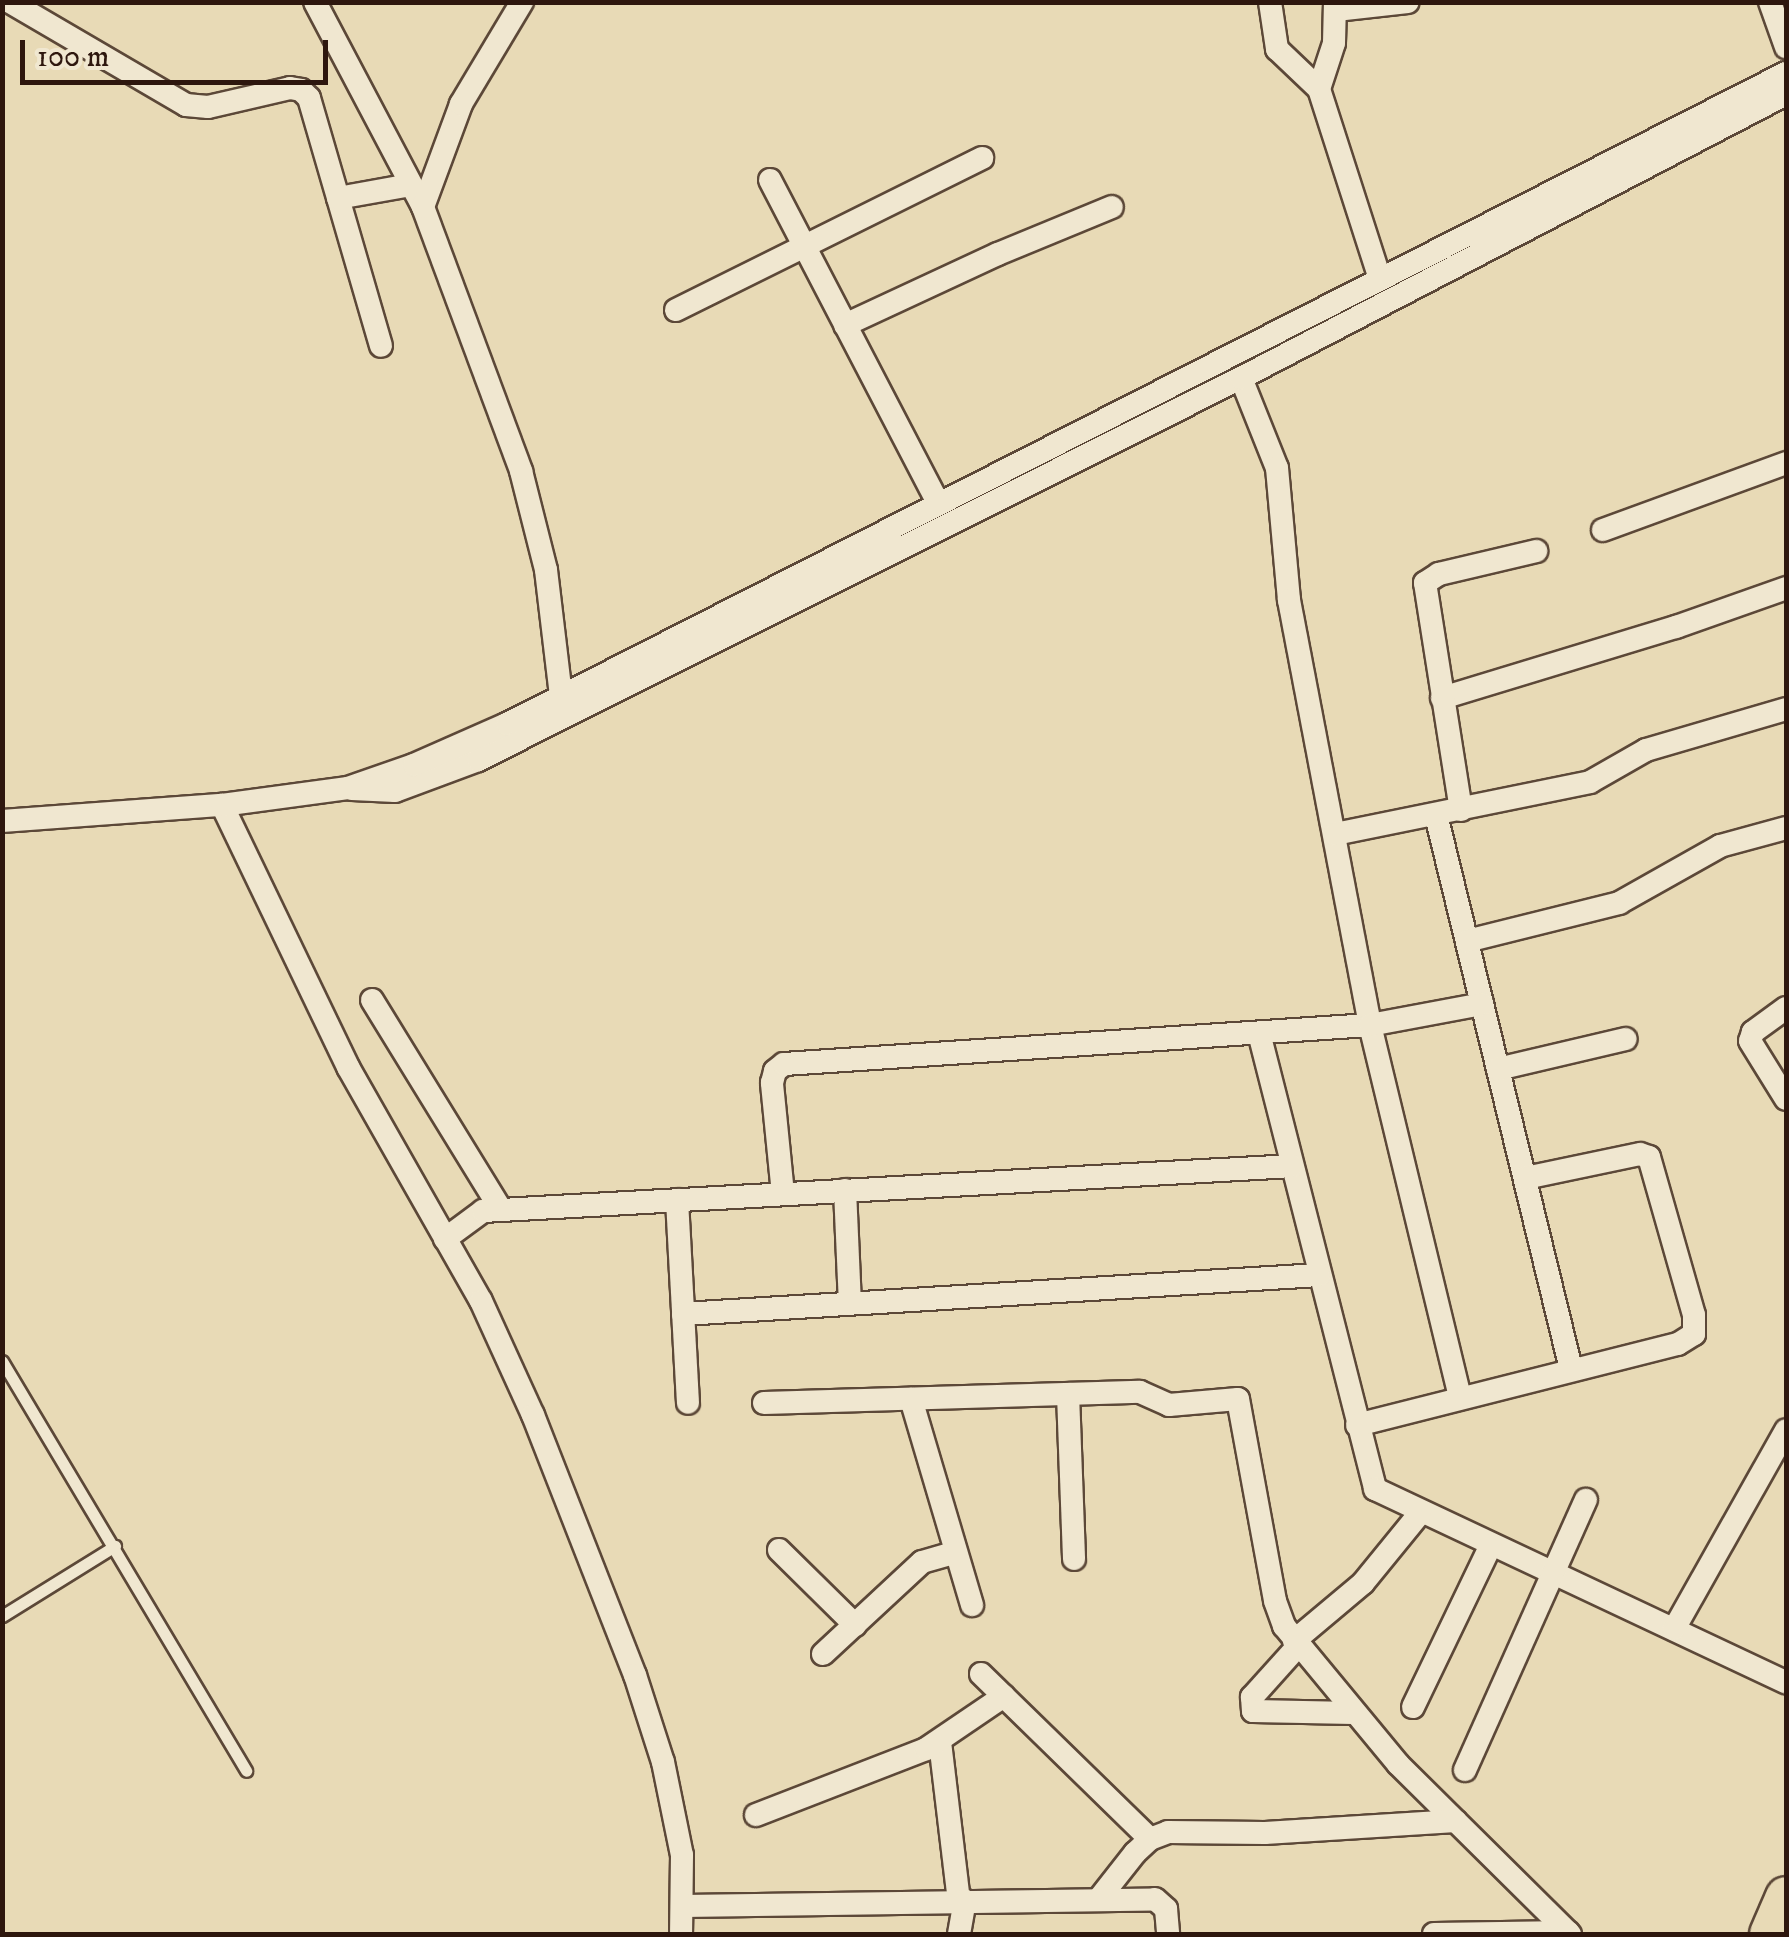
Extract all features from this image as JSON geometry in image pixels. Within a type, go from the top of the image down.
[{"type":"highway","points":[[1770,1934],[1786,1897]]},
{"type":"street","points":[[10,2],[186,105],[208,107],[290,88],[301,90],[308,98],[381,346]]},
{"type":"street","points":[[314,2],[423,207],[531,503],[546,570],[561,696]]},
{"type":"street","points":[[423,207],[461,104],[522,2]]},
{"type":"street","points":[[1270,2],[1276,49],[1319,88],[1380,279]]},
{"type":"street","points":[[1319,88],[1334,42],[1336,6],[1408,2]]},
{"type":"street","points":[[1770,2],[1786,47]]},
{"type":"street","points":[[348,788],[449,750],[561,696],[1786,72]]},
{"type":"street","points":[[2,821],[222,805],[348,788],[395,791],[478,760],[1241,378],[1786,94]]},
{"type":"street","points":[[676,310],[802,243],[982,158]]},
{"type":"street","points":[[770,180],[938,503]]},
{"type":"street","points":[[338,198],[410,185]]},
{"type":"street","points":[[845,325],[998,254],[1112,207]]},
{"type":"street","points":[[1241,378],[1277,468],[1289,600],[1370,1024],[1460,1398]]},
{"type":"street","points":[[1603,530],[1786,463]]},
{"type":"street","points":[[1461,810],[1425,583],[1440,574],[1536,552]]},
{"type":"street","points":[[1442,698],[1786,588]]},
{"type":"street","points":[[1335,834],[1590,782],[1636,754],[1786,709]]},
{"type":"street","points":[[222,805],[348,1067],[481,1301],[533,1415],[635,1675],[674,1809],[682,1855],[680,1934]]},
{"type":"street","points":[[1436,815],[1571,1369]]},
{"type":"street","points":[[1467,941],[1592,913],[1637,895],[1720,846],[1786,828]]},
{"type":"street","points":[[372,1000],[500,1210]]},
{"type":"street","points":[[784,1194],[772,1082],[784,1064],[1370,1024],[1482,1004]]},
{"type":"street","points":[[1786,1008],[1753,1032],[1750,1040],[1752,1050],[1786,1098]]},
{"type":"street","points":[[1258,1033],[1375,1489],[1786,1682]]},
{"type":"street","points":[[1498,1068],[1626,1039]]},
{"type":"street","points":[[1357,1425],[1687,1341],[1694,1334],[1694,1315],[1648,1157],[1640,1154],[1524,1178]]},
{"type":"street","points":[[445,1239],[474,1214],[500,1210],[1292,1166]]},
{"type":"street","points":[[845,1190],[850,1303]]},
{"type":"street","points":[[677,1200],[688,1403]]},
{"type":"street","points":[[683,1314],[1319,1275]]},
{"type":"street","points":[[764,1403],[1140,1392],[1179,1405],[1238,1398],[1275,1600],[1296,1643],[1353,1712],[1569,1933]]},
{"type":"street","points":[[1068,1394],[1074,1559]]},
{"type":"street","points":[[910,1399],[972,1604]]},
{"type":"street","points":[[1674,1629],[1786,1430]]},
{"type":"street","points":[[1465,1770],[1586,1500]]},
{"type":"street","points":[[1353,1712],[1259,1713],[1250,1707],[1252,1698],[1296,1643],[1362,1583],[1420,1513]]},
{"type":"street","points":[[1413,1707],[1490,1545]]},
{"type":"street","points":[[778,1550],[854,1625]]},
{"type":"street","points":[[823,1654],[922,1562],[956,1552]]},
{"type":"street","points":[[981,1674],[1150,1839]]},
{"type":"street","points":[[756,1815],[940,1742],[1004,1696]]},
{"type":"street","points":[[940,1742],[962,1901],[959,1934]]},
{"type":"street","points":[[1098,1900],[1150,1839],[1168,1832],[1265,1833],[1456,1821]]},
{"type":"street","points":[[683,1906],[1162,1902],[1168,1934]]},
{"type":"street","points":[[1434,1934],[1569,1933]]},
{"type":"lane","points":[[2,1360],[116,1546],[246,1771]]},
{"type":"lane","points":[[2,1616],[116,1546]]}]
